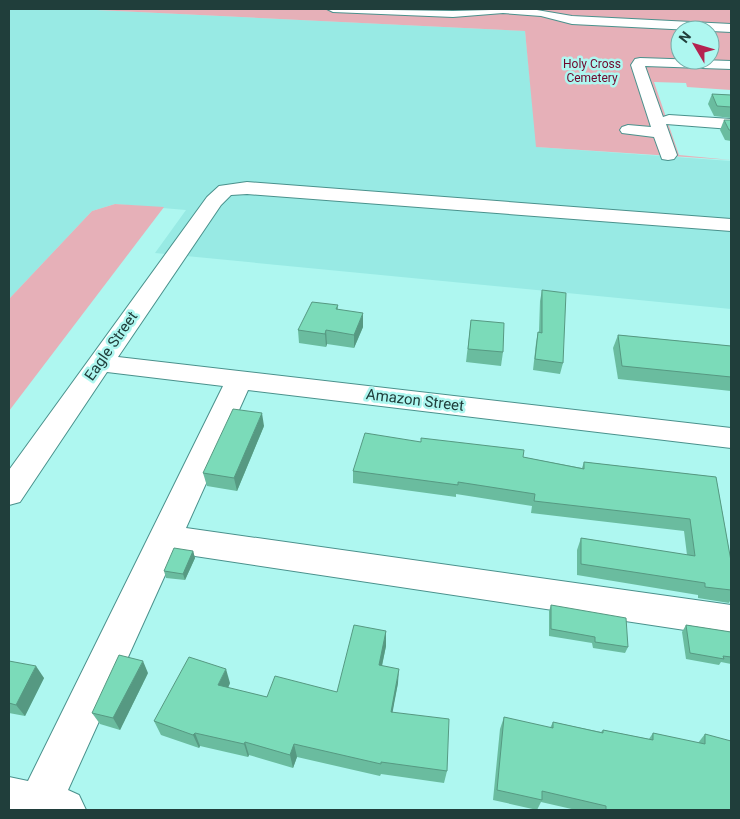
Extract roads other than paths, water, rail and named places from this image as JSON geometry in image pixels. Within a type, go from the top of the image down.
[{"type":"street","points":[[333,9],[453,14],[503,10],[541,13],[572,20]]},
{"type":"street","points":[[659,9],[663,24]]},
{"type":"street","points":[[453,14],[481,21],[500,23]]},
{"type":"street","points":[[528,24],[572,20],[731,28]]},
{"type":"street","points":[[668,155],[664,126],[638,65],[640,62],[731,65]]},
{"type":"street","points":[[628,130],[664,126],[731,124]]},
{"type":"street","name":"Eagle Street","points":[[9,493],[219,194],[226,190],[264,188],[731,225]]},
{"type":"street","name":"Amazon Street","points":[[99,363],[731,438]]},
{"type":"street","points":[[37,806],[240,379]]},
{"type":"street","points":[[165,538],[731,621]]},
{"type":"park label","name":"Holy Cross Cemetery","points":[[592,71]]}]
